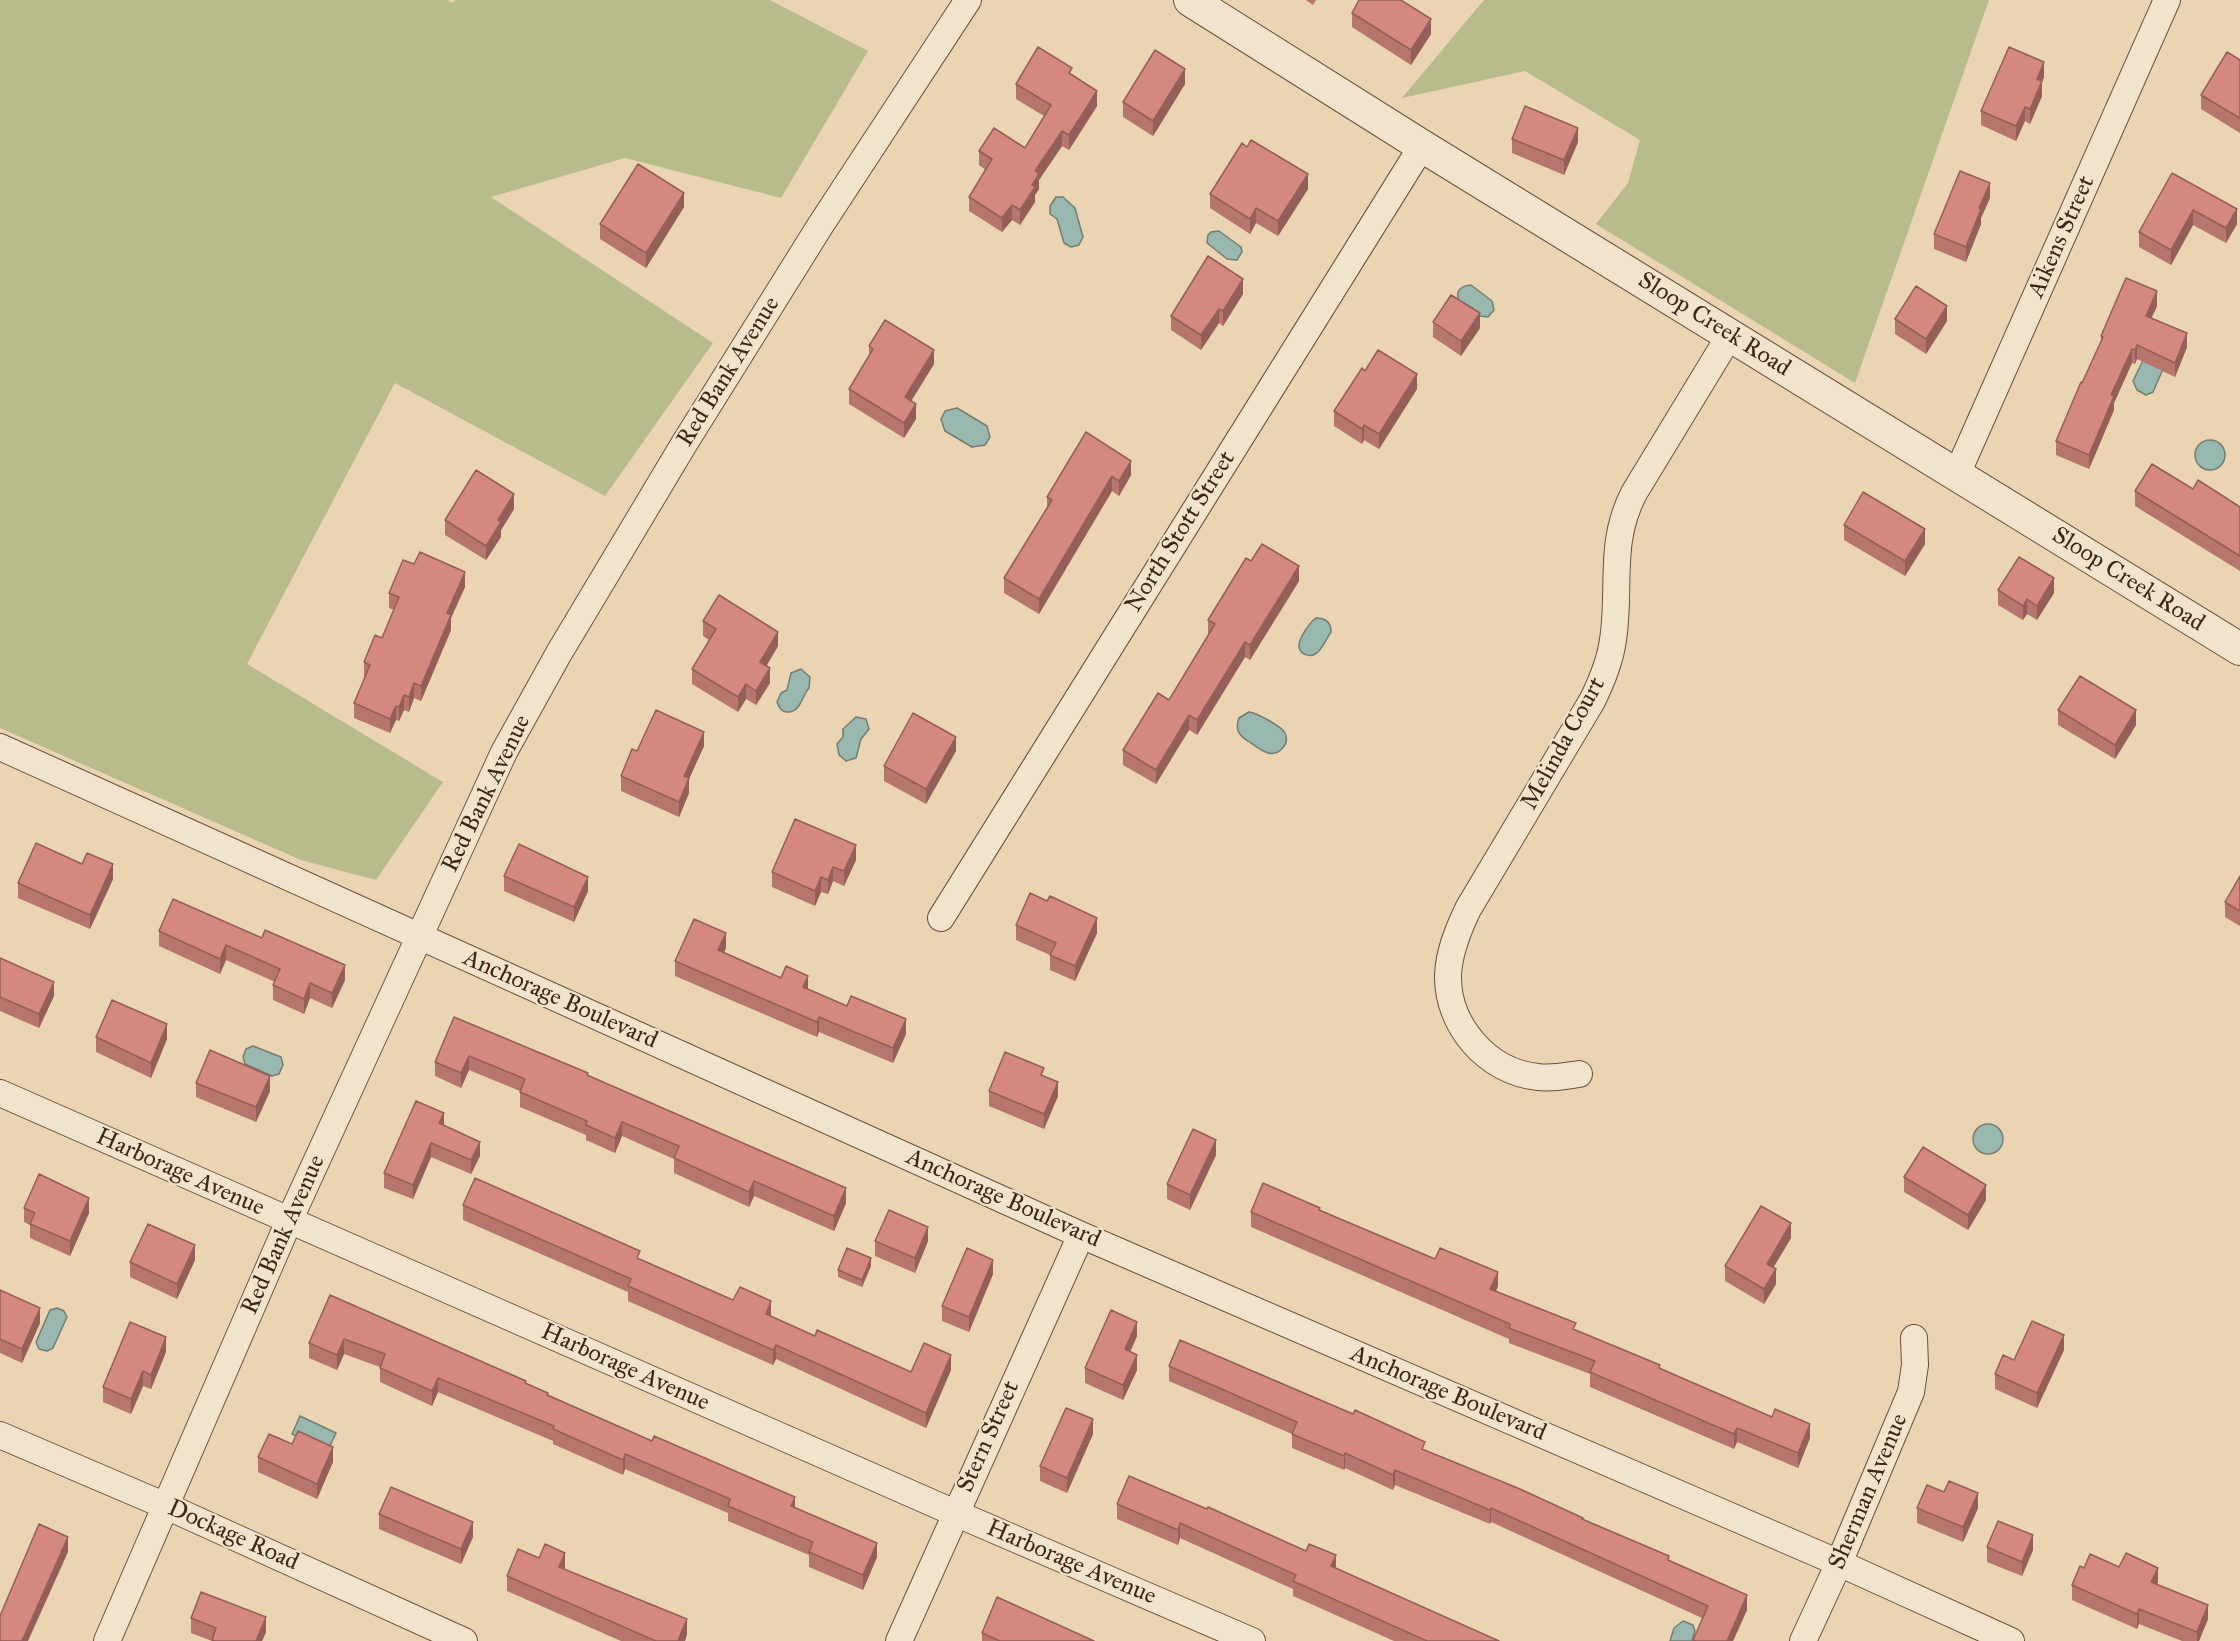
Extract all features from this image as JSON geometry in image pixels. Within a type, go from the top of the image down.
[{"type":"street","name":"Red Bank Avenue","points":[[106,1641],[289,1221],[504,752],[559,652],[684,444],[820,226],[968,0]]},
{"type":"street","name":"Sloop Creek Road","points":[[1190,0],[1422,146],[2240,649]]},
{"type":"street","name":"Aikens Street","points":[[1957,474],[2168,0]]},
{"type":"street","name":"North Stott Street","points":[[941,918],[1422,146]]},
{"type":"street","name":"Melinda Court","points":[[1579,1074],[1536,1077],[1516,1072],[1497,1063],[1479,1050],[1465,1033],[1450,996],[1448,975],[1451,953],[1457,931],[1468,909],[1602,683],[1613,638],[1617,552],[1622,519],[1634,493],[1730,335]]},
{"type":"street","name":"Anchorage Boulevard","points":[[0,747],[1082,1235],[1839,1563],[2011,1641]]},
{"type":"street","name":"Harborage Avenue","points":[[0,1093],[955,1513],[1252,1641]]},
{"type":"street","name":"Stern Street","points":[[899,1641],[1082,1235]]},
{"type":"street","name":"Sherman Avenue","points":[[1803,1641],[1839,1563],[1911,1392],[1915,1365],[1914,1338]]},
{"type":"street","name":"Dockage Road","points":[[0,1435],[166,1506],[464,1641]]},
{"type":"green space","points":[[0,0],[447,0],[452,3],[456,0],[770,0],[868,51],[781,198],[625,158],[491,197],[713,343],[605,496],[395,383],[247,664],[443,782],[376,880],[301,860],[0,728]]},
{"type":"green space","points":[[1484,0],[1989,0],[1855,383],[1596,224],[1628,183],[1640,140],[1525,71],[1402,98]]},
{"type":"water","points":[[1056,197],[1063,197],[1075,208],[1083,237],[1079,245],[1071,247],[1064,243],[1057,219],[1050,214],[1050,206]]},
{"type":"water","points":[[1219,231],[1241,247],[1242,252],[1237,260],[1227,259],[1207,243],[1211,232]]},
{"type":"water","points":[[1471,285],[1492,301],[1494,310],[1488,317],[1480,316],[1460,303],[1459,290]]},
{"type":"water","points":[[2147,352],[2167,360],[2153,392],[2146,395],[2137,390],[2133,381]]},
{"type":"water","points":[[957,408],[987,426],[990,437],[985,445],[972,447],[945,431],[941,419],[945,411]]},
{"type":"water","points":[[2210,440],[2216,441],[2224,449],[2224,461],[2216,469],[2210,470],[2204,469],[2196,461],[2195,455],[2196,449],[2204,441]]},
{"type":"water","points":[[1316,618],[1327,621],[1331,632],[1318,652],[1307,655],[1300,650],[1299,644],[1305,631]]},
{"type":"water","points":[[801,669],[810,677],[809,688],[795,710],[783,711],[777,702],[781,693],[787,690],[791,673]]},
{"type":"water","points":[[1249,712],[1268,720],[1285,733],[1285,745],[1280,751],[1265,752],[1240,734],[1237,729],[1239,718]]},
{"type":"water","points":[[856,717],[866,719],[869,729],[861,739],[856,758],[846,761],[839,755],[837,744],[843,737],[843,729]]},
{"type":"water","points":[[253,1046],[281,1057],[283,1065],[279,1074],[272,1076],[245,1064],[243,1057],[246,1049]]},
{"type":"water","points":[[1988,1124],[1999,1128],[2003,1139],[1999,1150],[1988,1154],[1977,1150],[1973,1139],[1977,1128]]},
{"type":"water","points":[[57,1308],[64,1311],[67,1317],[53,1348],[47,1351],[39,1349],[36,1342],[50,1310]]},
{"type":"water","points":[[300,1416],[336,1433],[328,1450],[292,1434]]},
{"type":"water","points":[[1683,1621],[1693,1625],[1695,1631],[1692,1641],[1670,1641],[1674,1628]]},
{"type":"building","points":[[1359,0],[1401,0],[1431,19],[1411,50],[1352,13]]},
{"type":"building","points":[[1038,47],[1072,68],[1069,73],[1097,91],[1069,135],[1062,131],[1035,171],[1039,174],[1032,185],[1035,187],[1020,210],[1012,205],[1002,218],[969,197],[992,159],[979,151],[994,128],[1025,148],[1051,105],[1016,84]]},
{"type":"building","points":[[2009,47],[2044,62],[2037,79],[2042,81],[2030,109],[2025,107],[2016,126],[1981,111]]},
{"type":"building","points":[[1155,50],[1185,69],[1153,121],[1123,102]]},
{"type":"building","points":[[2227,52],[2240,60],[2240,118],[2201,95]]},
{"type":"building","points":[[1525,106],[1578,128],[1564,160],[1512,139]]},
{"type":"building","points":[[1251,140],[1308,174],[1278,221],[1256,208],[1250,219],[1210,194],[1242,143],[1247,147]]},
{"type":"building","points":[[638,164],[684,193],[646,253],[600,224]]},
{"type":"building","points":[[1960,171],[1990,183],[1966,247],[1934,234]]},
{"type":"building","points":[[2172,173],[2237,209],[2226,228],[2193,210],[2171,250],[2139,232]]},
{"type":"building","points":[[1208,256],[1243,279],[1223,311],[1219,309],[1201,335],[1171,316]]},
{"type":"building","points":[[2126,278],[2157,291],[2146,316],[2187,333],[2175,363],[2137,345],[2135,350],[2132,349],[2111,395],[2114,396],[2089,455],[2056,441],[2103,337],[2101,336]]},
{"type":"building","points":[[1916,286],[1947,306],[1926,339],[1895,319]]},
{"type":"building","points":[[1451,295],[1480,313],[1461,341],[1433,322]]},
{"type":"building","points":[[885,320],[934,350],[905,397],[916,404],[904,423],[849,389],[873,349],[869,346]]},
{"type":"building","points":[[1378,350],[1417,374],[1379,434],[1364,425],[1362,429],[1334,411],[1362,368],[1365,371]]},
{"type":"building","points":[[1086,432],[1131,461],[1119,481],[1112,476],[1039,599],[1004,578],[1052,500],[1047,497]]},
{"type":"building","points":[[2152,464],[2193,489],[2198,480],[2240,507],[2240,556],[2135,491]]},
{"type":"building","points":[[476,470],[514,494],[498,520],[501,522],[486,546],[445,520]]},
{"type":"building","points":[[1863,492],[1925,529],[1905,561],[1844,525]]},
{"type":"building","points":[[1262,544],[1299,566],[1250,645],[1245,642],[1197,720],[1189,715],[1156,770],[1123,750],[1158,693],[1169,700],[1215,624],[1208,620],[1246,558],[1251,561]]},
{"type":"building","points":[[420,552],[465,572],[447,613],[451,615],[421,686],[414,683],[409,697],[404,695],[390,719],[354,703],[370,665],[364,662],[375,635],[382,638],[399,597],[389,593],[403,560],[414,564]]},
{"type":"building","points":[[2019,557],[2054,578],[2037,606],[2027,599],[2023,606],[1998,590]]},
{"type":"building","points":[[719,595],[778,632],[760,662],[770,668],[756,691],[746,684],[738,697],[692,669],[716,629],[703,621]]},
{"type":"building","points":[[2080,676],[2136,710],[2115,745],[2058,710]]},
{"type":"building","points":[[656,710],[704,732],[684,776],[689,778],[679,802],[621,776],[632,749],[637,751]]},
{"type":"building","points":[[913,713],[956,737],[926,789],[884,766]]},
{"type":"building","points":[[795,819],[856,845],[844,871],[833,867],[828,880],[821,877],[815,891],[772,872]]},
{"type":"building","points":[[36,843],[82,864],[87,853],[113,864],[90,915],[18,883]]},
{"type":"building","points":[[519,844],[588,877],[574,907],[504,876]]},
{"type":"building","points":[[2240,876],[2240,911],[2225,902]]},
{"type":"building","points":[[1030,893],[1047,901],[1050,896],[1097,918],[1075,966],[1050,955],[1056,943],[1016,925]]},
{"type":"building","points":[[173,899],[262,938],[265,930],[345,965],[332,993],[310,983],[304,999],[273,985],[280,969],[226,945],[220,959],[159,931]]},
{"type":"building","points":[[694,919],[726,933],[718,950],[781,978],[786,966],[808,976],[803,987],[847,1006],[851,996],[906,1019],[893,1048],[819,1017],[817,1022],[675,961]]},
{"type":"building","points":[[0,958],[54,982],[39,1014],[0,997]]},
{"type":"building","points":[[112,1000],[167,1024],[151,1063],[96,1037]]},
{"type":"building","points":[[454,1017],[588,1073],[587,1075],[846,1188],[834,1216],[754,1181],[749,1192],[674,1158],[679,1146],[622,1122],[615,1138],[586,1125],[587,1121],[520,1092],[525,1079],[469,1056],[461,1073],[435,1062]]},
{"type":"building","points":[[210,1050],[270,1076],[256,1107],[196,1083]]},
{"type":"building","points":[[1005,1052],[1044,1068],[1041,1075],[1058,1082],[1044,1114],[989,1091]]},
{"type":"building","points":[[416,1101],[444,1113],[439,1123],[480,1142],[471,1160],[431,1143],[413,1185],[384,1173]]},
{"type":"building","points":[[1193,1129],[1216,1140],[1190,1195],[1167,1184]]},
{"type":"building","points":[[1923,1147],[1986,1185],[1968,1215],[1904,1177]]},
{"type":"building","points":[[39,1174],[89,1198],[70,1241],[30,1224],[35,1213],[24,1208]]},
{"type":"building","points":[[475,1178],[640,1251],[637,1258],[733,1300],[740,1287],[771,1301],[766,1314],[815,1336],[817,1330],[911,1372],[924,1343],[951,1355],[926,1413],[776,1345],[773,1350],[628,1286],[631,1279],[463,1205]]},
{"type":"building","points":[[1263,1183],[1320,1208],[1319,1210],[1435,1259],[1440,1248],[1498,1272],[1490,1289],[1576,1323],[1573,1329],[1660,1365],[1659,1368],[1772,1417],[1775,1409],[1810,1424],[1798,1453],[1737,1428],[1734,1434],[1590,1372],[1595,1361],[1509,1328],[1510,1324],[1251,1212]]},
{"type":"building","points":[[1761,1206],[1791,1223],[1767,1264],[1776,1269],[1764,1289],[1725,1266]]},
{"type":"building","points":[[889,1210],[928,1227],[915,1258],[875,1241]]},
{"type":"building","points":[[148,1224],[195,1245],[177,1284],[130,1262]]},
{"type":"building","points":[[847,1248],[871,1258],[862,1280],[838,1270]]},
{"type":"building","points":[[967,1248],[993,1260],[969,1317],[942,1306]]},
{"type":"building","points":[[0,1290],[40,1308],[22,1349],[0,1339]]},
{"type":"building","points":[[330,1295],[526,1381],[525,1383],[548,1393],[547,1395],[652,1441],[654,1436],[795,1497],[791,1506],[877,1543],[863,1575],[809,1552],[813,1542],[728,1506],[730,1499],[625,1454],[623,1460],[553,1429],[554,1426],[438,1378],[432,1391],[380,1368],[385,1354],[344,1339],[337,1355],[309,1343]]},
{"type":"building","points":[[1111,1310],[1137,1322],[1125,1349],[1137,1355],[1123,1385],[1085,1368]]},
{"type":"building","points":[[2032,1321],[2064,1335],[2037,1393],[1995,1374],[2003,1355],[2014,1360]]},
{"type":"building","points":[[130,1322],[166,1337],[151,1375],[143,1371],[131,1399],[103,1387]]},
{"type":"building","points":[[1180,1340],[1353,1414],[1355,1410],[1425,1442],[1422,1449],[1520,1489],[1582,1519],[1669,1556],[1668,1560],[1747,1595],[1727,1641],[1693,1640],[1708,1606],[1491,1508],[1490,1510],[1395,1470],[1393,1475],[1345,1453],[1344,1456],[1292,1434],[1297,1422],[1169,1366]]},
{"type":"building","points":[[1066,1408],[1093,1419],[1067,1478],[1040,1466]]},
{"type":"building","points":[[298,1431],[333,1447],[317,1484],[258,1457],[269,1434],[292,1444]]},
{"type":"building","points":[[1129,1476],[1207,1509],[1208,1507],[1306,1551],[1309,1544],[1336,1555],[1331,1566],[1499,1641],[1427,1641],[1293,1581],[1296,1575],[1180,1523],[1178,1530],[1117,1504]]},
{"type":"building","points":[[1949,1481],[1978,1493],[1963,1527],[1917,1508],[1927,1485],[1944,1492]]},
{"type":"building","points":[[391,1487],[473,1522],[461,1549],[379,1514]]},
{"type":"building","points":[[1998,1521],[2033,1535],[2022,1562],[1987,1547]]},
{"type":"building","points":[[39,1524],[68,1537],[22,1641],[0,1641],[0,1616]]},
{"type":"building","points":[[545,1544],[565,1553],[559,1567],[687,1619],[678,1641],[656,1641],[507,1576],[518,1549],[539,1558]]},
{"type":"building","points":[[2126,1553],[2158,1568],[2151,1582],[2208,1605],[2197,1632],[2139,1609],[2137,1614],[2072,1585],[2080,1566],[2084,1568],[2090,1554],[2119,1567]]},
{"type":"building","points":[[201,1592],[266,1617],[256,1641],[212,1640],[216,1628],[191,1618]]},
{"type":"building","points":[[997,1597],[1094,1641],[1000,1641],[982,1633]]}]
